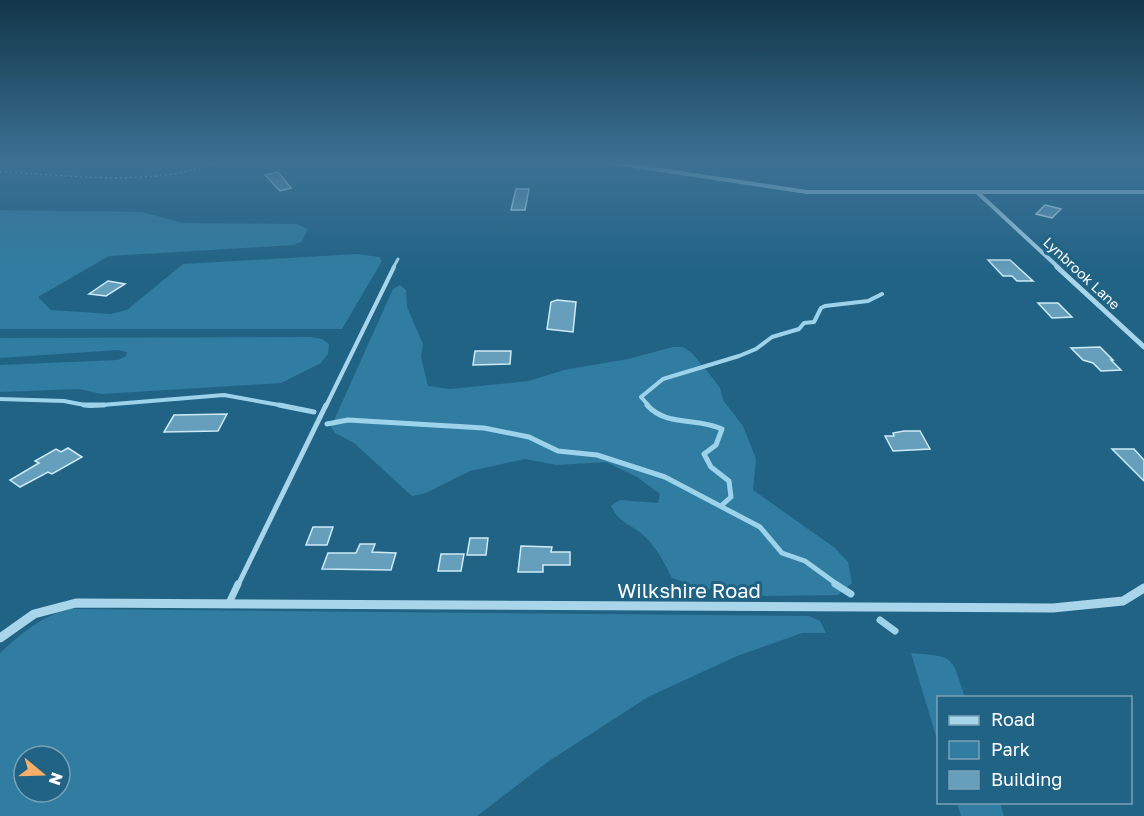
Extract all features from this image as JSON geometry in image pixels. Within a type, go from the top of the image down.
[{"type":"street","name":"Lynbrook Lane","points":[[986,199],[1144,347]]},
{"type":"street","points":[[1135,339],[1144,339]]},
{"type":"street","name":"Wilkshire Road","points":[[0,638],[34,614],[60,605],[94,602],[1053,608],[1123,601],[1144,588]]},
{"type":"lane","points":[[229,603],[398,259]]},
{"type":"green space","points":[[0,210],[142,212],[183,223],[297,224],[308,229],[301,242],[294,245],[109,256],[38,297],[51,310],[111,314],[127,310],[183,264],[357,254],[379,257],[382,261],[342,329],[0,329]]},
{"type":"green space","points":[[400,285],[406,290],[407,307],[423,344],[421,357],[428,386],[450,389],[529,381],[564,370],[628,359],[673,347],[683,347],[692,353],[711,376],[720,388],[723,400],[743,426],[756,459],[753,490],[835,548],[848,562],[852,583],[838,595],[766,596],[701,588],[672,578],[663,560],[651,544],[642,534],[621,519],[611,506],[620,500],[658,503],[660,494],[637,477],[606,462],[557,465],[525,459],[470,471],[426,493],[412,496],[354,443],[335,433],[331,427],[393,289]]},
{"type":"green space","points":[[311,337],[322,339],[329,344],[328,354],[321,363],[281,383],[102,394],[79,389],[0,392],[0,365],[118,360],[126,356],[127,352],[118,350],[0,358],[0,338]]},
{"type":"green space","points":[[70,609],[809,616],[820,621],[826,633],[802,633],[737,656],[648,697],[549,761],[477,816],[0,816],[0,653],[32,626]]},
{"type":"green space","points":[[911,653],[936,656],[950,661],[957,673],[965,696],[937,696],[937,740]]},
{"type":"green space","points":[[957,804],[1000,804],[1004,816],[961,816]]},
{"type":"building","points":[[514,199],[527,199],[525,210],[511,210]]},
{"type":"building","points":[[1045,205],[1061,209],[1052,218],[1036,214]]},
{"type":"building","points":[[988,260],[1010,260],[1033,281],[1017,281],[1012,276],[1003,276]]},
{"type":"building","points":[[108,281],[125,284],[106,296],[89,294]]},
{"type":"building","points":[[557,300],[576,302],[573,332],[547,329],[551,302]]},
{"type":"building","points":[[1038,303],[1058,303],[1072,317],[1052,318]]},
{"type":"building","points":[[1100,347],[1121,370],[1101,371],[1093,363],[1083,360],[1071,348]]},
{"type":"building","points":[[475,351],[511,351],[510,364],[473,365]]},
{"type":"building","points":[[227,414],[218,431],[164,432],[174,415]]},
{"type":"building","points":[[920,431],[930,449],[893,451],[885,436],[894,436],[893,433]]},
{"type":"building","points":[[68,448],[82,457],[52,474],[48,472],[20,487],[10,480],[39,463],[35,461],[56,449],[61,452]]},
{"type":"building","points":[[1112,449],[1134,449],[1144,460],[1144,481]]},
{"type":"building","points":[[313,527],[333,527],[327,545],[306,545]]},
{"type":"building","points":[[470,538],[488,538],[486,555],[467,555]]},
{"type":"building","points":[[360,544],[375,544],[372,552],[396,553],[391,570],[322,569],[328,553],[356,553]]},
{"type":"building","points":[[521,546],[552,547],[551,552],[570,552],[570,565],[543,565],[543,572],[518,572]]},
{"type":"building","points":[[441,554],[464,554],[461,571],[438,571]]},
{"type":"waterway","points":[[649,406],[641,397],[663,379],[756,349],[772,337],[799,329],[804,323],[814,322],[821,308],[825,306],[868,301],[882,294]]},
{"type":"waterway","points":[[102,405],[224,395],[285,406]]},
{"type":"waterway","points":[[0,399],[64,401],[85,405]]},
{"type":"waterway","points":[[85,405],[102,405]]},
{"type":"waterway","points":[[85,405],[102,405]]},
{"type":"waterway","points":[[279,405],[314,412]]},
{"type":"waterway","points":[[647,405],[663,416],[713,425],[722,429],[716,445],[704,454],[711,467],[729,481],[731,497],[722,505]]},
{"type":"waterway","points":[[327,424],[348,420],[484,428],[529,437],[558,451],[597,455],[665,477],[760,527],[782,553],[805,561],[838,585]]},
{"type":"waterway","points":[[835,584],[851,594]]},
{"type":"waterway","points":[[880,620],[895,631]]}]
